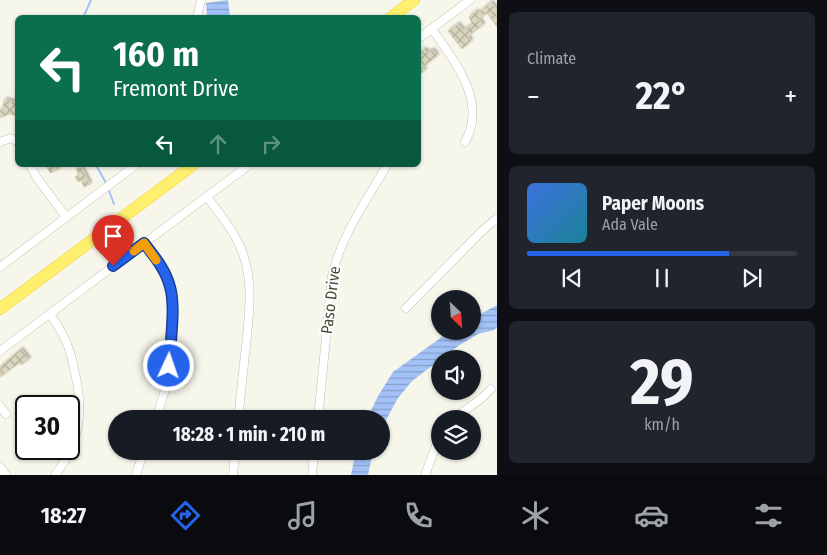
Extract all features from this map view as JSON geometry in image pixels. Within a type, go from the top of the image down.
[{"type":"highway","points":[[394,15],[414,0]]},
{"type":"highway","points":[[0,309],[190,167]]},
{"type":"street","points":[[198,15],[201,0]]},
{"type":"street","points":[[421,37],[470,0]]},
{"type":"street","points":[[432,29],[464,77],[470,93],[473,121],[471,132],[465,142]]},
{"type":"street","points":[[0,142],[11,138],[15,140]]},
{"type":"street","points":[[31,167],[66,217]]},
{"type":"street","points":[[0,267],[133,167]]},
{"type":"street","points":[[0,351],[246,167]]},
{"type":"street","name":"Paso Drive","points":[[319,410],[332,276],[336,258],[342,243],[385,167]]},
{"type":"street","points":[[207,197],[234,235],[242,251],[249,278],[250,304],[239,410]]},
{"type":"street","points":[[406,308],[497,218]]},
{"type":"street","points":[[144,243],[166,275],[171,288],[172,305],[168,380],[159,410]]},
{"type":"street","points":[[50,314],[69,350],[79,389],[80,408],[79,425],[74,444],[66,461],[55,475]]},
{"type":"street","points":[[465,410],[491,389]]},
{"type":"street","points":[[0,406],[6,414]]},
{"type":"street","points":[[425,475],[431,459]]},
{"type":"street","points":[[136,475],[141,460]]},
{"type":"street","points":[[233,475],[234,460]]},
{"type":"street","points":[[312,475],[313,460]]},
{"type":"street","points":[[0,467],[6,475]]},
{"type":"water","points":[[228,0],[230,15],[207,15],[206,3]]},
{"type":"water","points":[[497,305],[497,327],[494,330],[481,333],[481,314]]},
{"type":"water","points":[[437,340],[468,340],[453,350],[431,350],[431,367],[412,381],[398,398],[390,413],[390,410],[371,410],[393,372]]},
{"type":"water","points":[[354,460],[371,460],[368,475],[351,475]]},
{"type":"building","points":[[491,2],[497,10],[497,27],[487,13],[479,19],[483,25],[468,36],[471,41],[462,49],[448,31],[458,24],[463,30],[472,24],[469,17],[476,11],[478,13]]},
{"type":"building","points":[[424,49],[427,52],[433,50],[437,56],[423,67],[425,70],[421,73],[421,51]]},
{"type":"building","points":[[5,99],[15,102],[15,115],[9,114],[0,118],[0,110],[4,108]]},
{"type":"building","points":[[47,167],[58,167],[59,169],[50,173]]},
{"type":"building","points":[[82,167],[90,184],[84,187],[81,180],[78,182],[75,177],[79,175],[76,169]]},
{"type":"building","points":[[21,349],[29,359],[21,365],[19,363],[0,377],[0,367]]},
{"type":"waterway","points":[[84,15],[91,0]]},
{"type":"waterway","points":[[97,167],[106,183]]},
{"type":"waterway","points":[[108,188],[114,204]]},
{"type":"slow traffic","points":[[134,251],[144,243],[156,260]]},
{"type":"route","points":[[113,266],[144,243],[160,264],[171,288],[169,366]]}]
